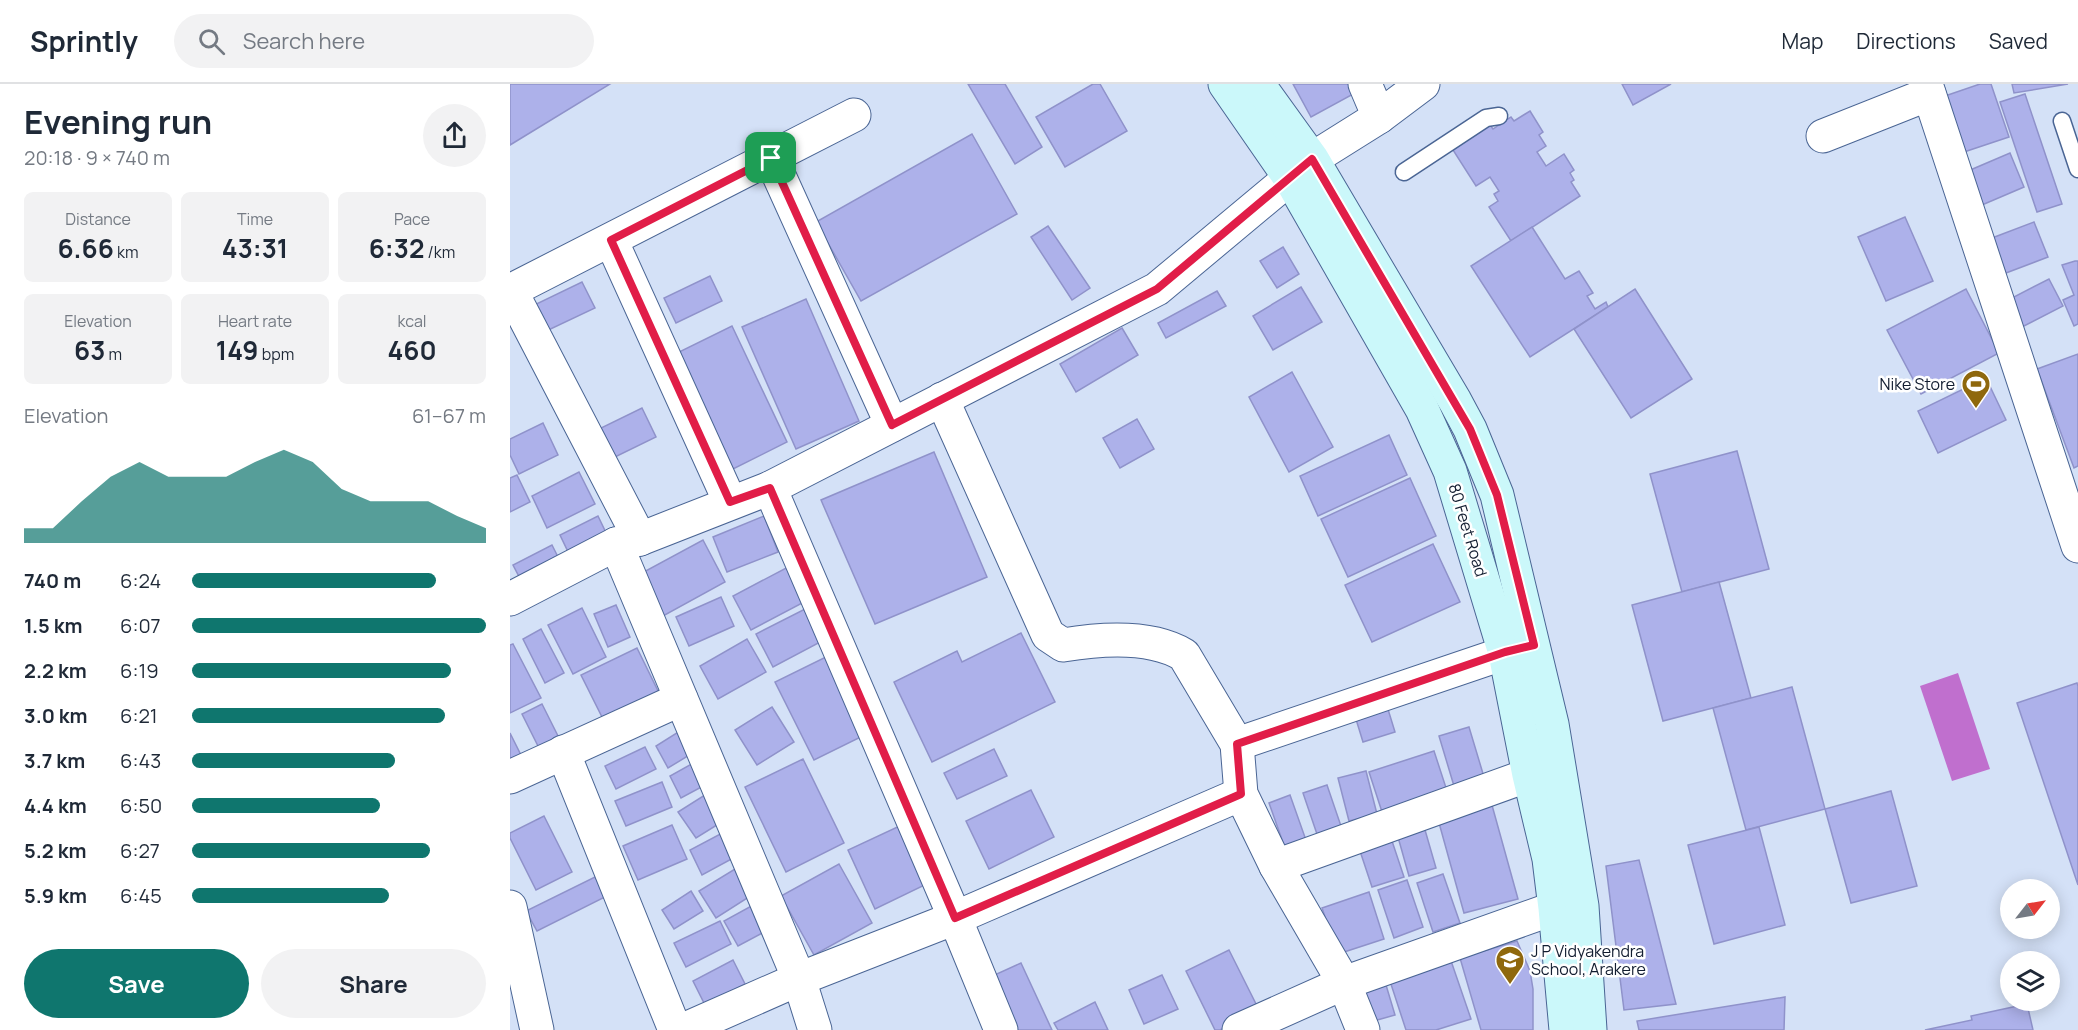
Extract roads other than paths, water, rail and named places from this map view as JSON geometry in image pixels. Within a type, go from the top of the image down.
[{"type":"main road","name":"80 Feet Road","points":[[1225,84],[1301,168],[1455,401],[1477,445],[1497,495],[1519,649],[1529,775],[1549,859],[1575,1029]]},
{"type":"main road","name":"80 Feet Road","points":[[1258,84],[1445,458],[1519,649],[1552,724],[1581,906],[1575,1029]]},
{"type":"main road","points":[[1445,458],[1477,445]]},
{"type":"street","points":[[1365,84],[1379,117]]},
{"type":"street","points":[[511,597],[628,541],[770,488],[1157,289],[1301,168],[1379,117],[1423,84]]},
{"type":"street","points":[[1823,136],[1927,89],[2078,546]]},
{"type":"street","points":[[815,1030],[799,979],[681,699],[628,541],[510,291],[854,115]]},
{"type":"street","points":[[771,158],[892,425]]},
{"type":"street","points":[[611,240],[730,502]]},
{"type":"street","points":[[942,399],[1048,635],[1063,645],[1091,640],[1130,641],[1172,648],[1184,655],[1237,744],[1241,794],[1276,866],[1344,983],[1363,1030]]},
{"type":"street","points":[[770,488],[1001,1030]]},
{"type":"street","points":[[1237,744],[1519,649]]},
{"type":"street","points":[[510,777],[681,699]]},
{"type":"street","points":[[563,752],[675,1030]]},
{"type":"street","points":[[1276,866],[1529,775]]},
{"type":"street","points":[[683,1030],[799,979],[955,918],[1241,794]]},
{"type":"street","points":[[510,907],[537,1030]]},
{"type":"street","points":[[1239,1030],[1344,983],[1555,908]]},
{"type":"lane","points":[[1404,172],[1486,118],[1499,116]]},
{"type":"lane","points":[[2062,121],[2078,169]]},
{"type":"place","name":"Nike Store","points":[[1976,410]]},
{"type":"place","name":"J P Vidyakendra School, Arakere","points":[[1510,986]]}]
